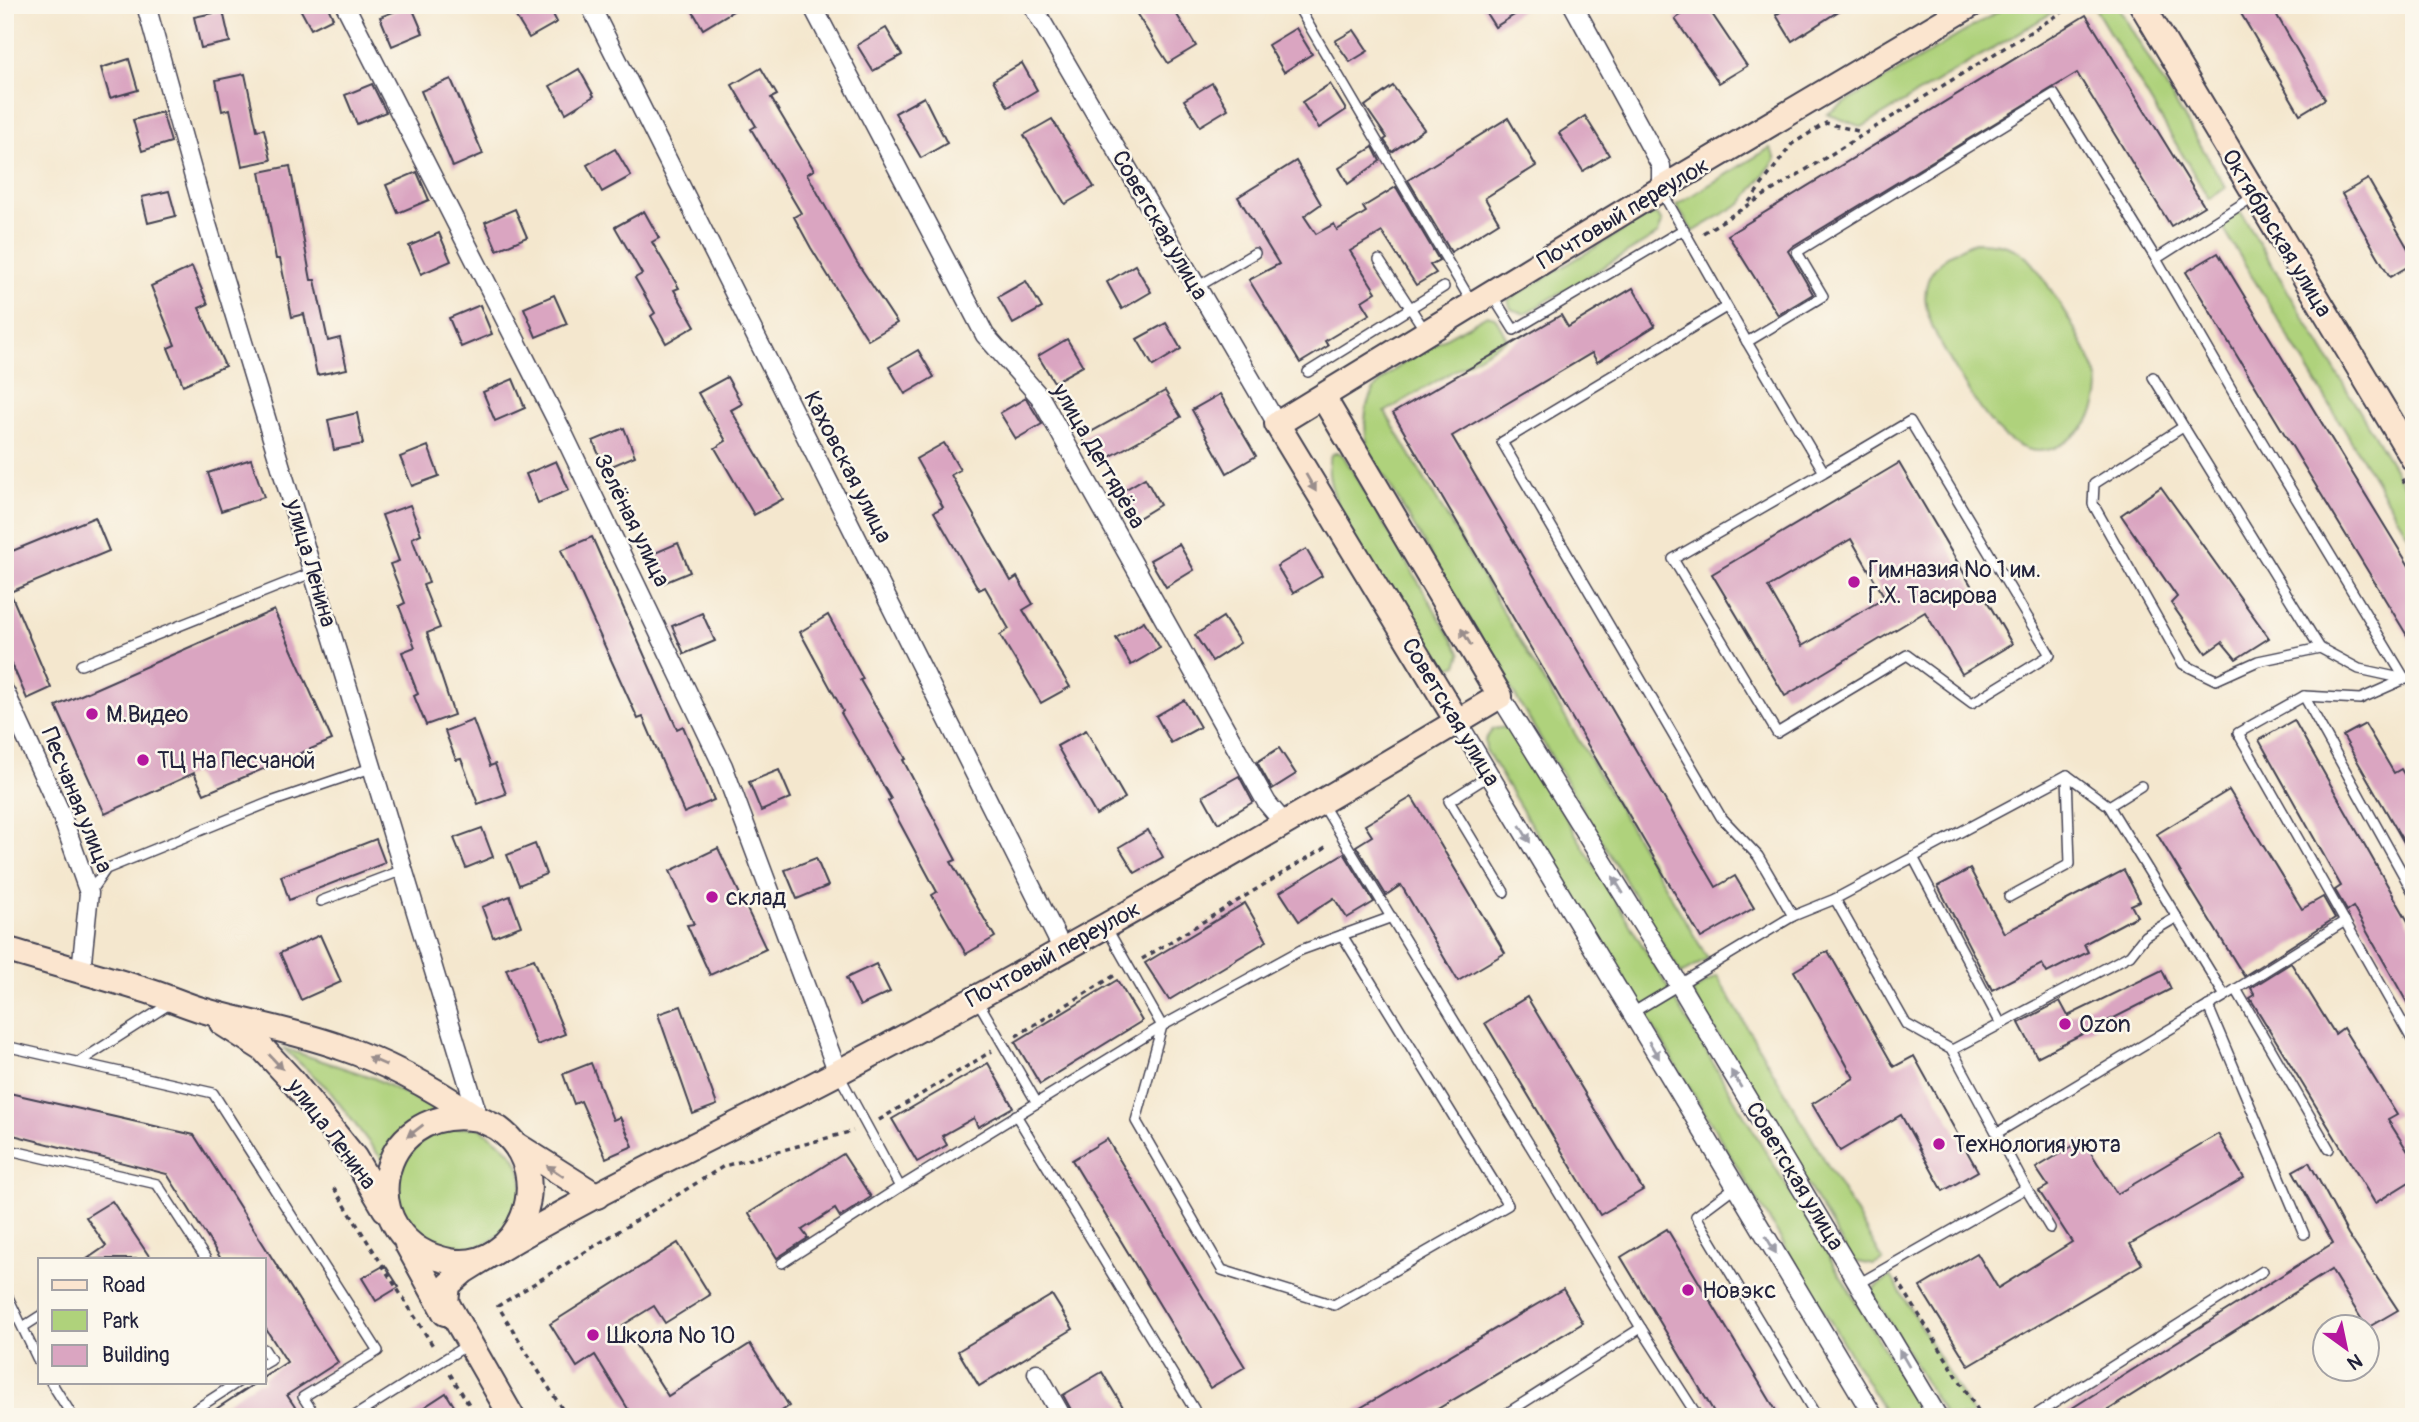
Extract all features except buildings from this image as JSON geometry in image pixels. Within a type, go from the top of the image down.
[{"type":"main road","name":"Почтовый переулок","points":[[1277,424],[1661,189],[1971,5]]},
{"type":"main road","name":"Октябрьская улица","points":[[2142,5],[2414,460]]},
{"type":"main road","name":"Советская улица","points":[[1323,397],[1500,696]]},
{"type":"main road","name":"Советская улица","points":[[1277,424],[1457,722]]},
{"type":"main road","name":"Почтовый переулок","points":[[498,1250],[597,1196],[838,1073],[1063,950],[1500,696]]},
{"type":"main road","points":[[5,949],[201,1009],[306,1036],[375,1060],[443,1094],[597,1196]]},
{"type":"main road","name":"улица Ленина","points":[[201,1009],[264,1049],[354,1157],[389,1216]]},
{"type":"main road","points":[[479,1119],[443,1117],[412,1131],[391,1159],[385,1182],[389,1216],[468,1350],[512,1417]]},
{"type":"main road","points":[[468,1350],[445,1296],[455,1278],[498,1250],[515,1233],[526,1212],[530,1196],[525,1162],[514,1143]]},
{"type":"main road","points":[[404,1239],[427,1255],[454,1262],[475,1259],[498,1250]]},
{"type":"street","name":"улица Ленина","points":[[146,5],[207,224],[479,1119]]},
{"type":"street","name":"Зелёная улица","points":[[345,5],[561,429],[723,766],[838,1073]]},
{"type":"street","name":"Каховская улица","points":[[590,5],[1063,950]]},
{"type":"street","name":"улица Дегтярёва","points":[[812,5],[985,335],[1040,397],[1267,803],[1283,822]]},
{"type":"street","name":"Советская улица","points":[[1031,5],[1277,424]]},
{"type":"street","points":[[1573,5],[1661,166],[1661,189]]},
{"type":"street","name":"Песчаная улица","points":[[5,692],[61,814],[89,894],[81,971]]},
{"type":"street","name":"Советская улица","points":[[1500,696],[1679,984],[1938,1417]]},
{"type":"street","name":"Советская улица","points":[[1457,722],[1874,1417]]},
{"type":"street","points":[[1037,1373],[1062,1417]]},
{"type":"lane","points":[[1297,5],[1482,300],[1514,330],[1684,229]]},
{"type":"lane","points":[[1747,342],[1823,296],[1797,253],[2054,94],[2156,259],[2258,437],[2409,679]]},
{"type":"lane","points":[[1661,189],[1726,307],[1824,471]]},
{"type":"lane","points":[[2156,259],[2255,196]]},
{"type":"lane","points":[[1197,287],[1255,253]]},
{"type":"lane","points":[[1379,260],[1427,334]]},
{"type":"lane","points":[[1308,372],[1444,288]]},
{"type":"lane","points":[[1726,307],[1502,442],[1721,817],[1758,856],[1793,916]]},
{"type":"lane","points":[[2153,377],[2320,648],[2359,669],[2409,679]]},
{"type":"lane","points":[[1910,421],[2050,654],[1972,703],[1907,655],[1777,733],[1673,559],[1824,471],[1910,421]]},
{"type":"lane","points":[[2183,427],[2094,484],[2094,504],[2183,663],[2216,680],[2258,661],[2320,648]]},
{"type":"lane","points":[[81,664],[314,572]]},
{"type":"lane","points":[[2409,679],[2360,699],[2304,696],[2238,733],[2414,1043]]},
{"type":"lane","points":[[2304,696],[2414,894]]},
{"type":"lane","points":[[89,894],[106,869],[268,803],[371,768]]},
{"type":"lane","points":[[1490,775],[1449,801],[1504,892]]},
{"type":"lane","points":[[1632,1013],[1793,916],[1835,899],[2067,775]]},
{"type":"lane","points":[[2067,775],[2109,806],[2225,996]]},
{"type":"lane","points":[[2009,897],[2070,864],[2067,775]]},
{"type":"lane","points":[[2109,806],[2141,786]]},
{"type":"lane","points":[[1321,800],[1641,1328],[1698,1417]]},
{"type":"lane","points":[[1913,857],[2001,1024]]},
{"type":"lane","points":[[321,901],[403,870]]},
{"type":"lane","points":[[1835,899],[1906,1024],[1952,1050],[2026,1188],[2050,1227]]},
{"type":"lane","points":[[782,1263],[900,1186],[1161,1026],[1301,950],[1392,917]]},
{"type":"lane","points":[[1952,1050],[2130,956],[2145,936],[2176,917]]},
{"type":"lane","points":[[1997,1133],[2345,921]]},
{"type":"lane","points":[[1105,926],[1161,1026],[1136,1121],[1222,1270],[1334,1305],[1508,1205],[1342,935]]},
{"type":"lane","points":[[2236,989],[2329,1149]]},
{"type":"lane","points":[[976,998],[1037,1102]]},
{"type":"lane","points":[[79,1062],[175,1000]]},
{"type":"lane","points":[[2208,1006],[2304,1234]]},
{"type":"lane","points":[[5,1046],[213,1093],[378,1351],[303,1397],[316,1417]]},
{"type":"lane","points":[[838,1073],[900,1186]]},
{"type":"lane","points":[[1016,1115],[1194,1409]]},
{"type":"lane","points":[[5,1149],[157,1184],[205,1258]]},
{"type":"lane","points":[[1736,1186],[1696,1216],[1817,1417]]},
{"type":"lane","points":[[1860,1283],[2026,1188]]},
{"type":"lane","points":[[2032,1417],[2263,1271]]},
{"type":"lane","points":[[5,1291],[38,1360]]},
{"type":"lane","points":[[23,1327],[38,1317]]},
{"type":"lane","points":[[1501,1417],[1641,1328]]},
{"type":"lane","points":[[353,1417],[442,1360],[468,1350]]},
{"type":"lane","points":[[52,1384],[73,1417]]},
{"type":"lane","points":[[184,1417],[235,1384]]},
{"type":"path","points":[[1684,229],[1697,237],[2074,5]]},
{"type":"path","points":[[1748,204],[1792,144],[1826,123],[1864,132]]},
{"type":"path","points":[[567,1417],[498,1306],[724,1166],[867,1127],[1343,837]]},
{"type":"path","points":[[334,1188],[477,1417]]},
{"type":"path","points":[[1889,1266],[1982,1417]]},
{"type":"green space","points":[[2009,5],[2065,5],[1862,127],[1827,114]]},
{"type":"green space","points":[[2093,5],[2117,5],[2226,188],[2209,199]]},
{"type":"green space","points":[[1770,148],[1776,159],[1743,202],[1693,232],[1676,205]]},
{"type":"green space","points":[[2240,211],[2414,502],[2414,545],[2220,223]]},
{"type":"green space","points":[[1649,215],[1657,215],[1662,222],[1658,234],[1525,314],[1511,309],[1508,300]]},
{"type":"green space","points":[[1975,242],[2002,244],[2025,256],[2054,296],[2094,367],[2099,385],[2094,411],[2083,428],[2063,444],[2044,451],[2027,449],[2011,442],[1983,413],[1938,338],[1926,301],[1927,284],[1934,268],[1950,254]]},
{"type":"green space","points":[[1487,315],[1495,317],[1507,339],[1385,412],[1708,959],[1681,974],[1368,449],[1365,425],[1367,408],[1377,386],[1399,366]]},
{"type":"green space","points":[[1337,452],[1343,455],[1461,654],[1457,665],[1448,669],[1432,662],[1365,559],[1335,498],[1329,474],[1331,455]]},
{"type":"green space","points":[[1506,727],[1517,736],[1925,1417],[1888,1417],[1486,750],[1485,740],[1493,729]]},
{"type":"green space","points":[[1717,976],[1883,1260],[1874,1265],[1853,1261],[1692,992]]},
{"type":"green space","points":[[283,1048],[374,1078],[439,1111],[384,1162],[328,1089]]},
{"type":"green space","points":[[479,1127],[515,1158],[522,1185],[518,1209],[505,1229],[486,1243],[463,1250],[440,1249],[419,1237],[403,1213],[396,1186],[398,1175],[407,1157],[435,1129]]},
{"type":"green space","points":[[1891,1276],[1974,1417],[1946,1417],[1871,1291]]},
{"type":"place","name":"Гимназия № 1 им. Г.Х. Тасирова","points":[[1854,582]]},
{"type":"place","name":"М.Видео","points":[[92,714]]},
{"type":"place","name":"ТЦ На Песчаной","points":[[143,760]]},
{"type":"place","name":"склад","points":[[712,897]]},
{"type":"place","name":"Ozon","points":[[2065,1024]]},
{"type":"place","name":"Технология уюта","points":[[1939,1144]]},
{"type":"place","name":"Новэкс","points":[[1688,1290]]},
{"type":"place","name":"Школа № 10","points":[[593,1335]]}]
